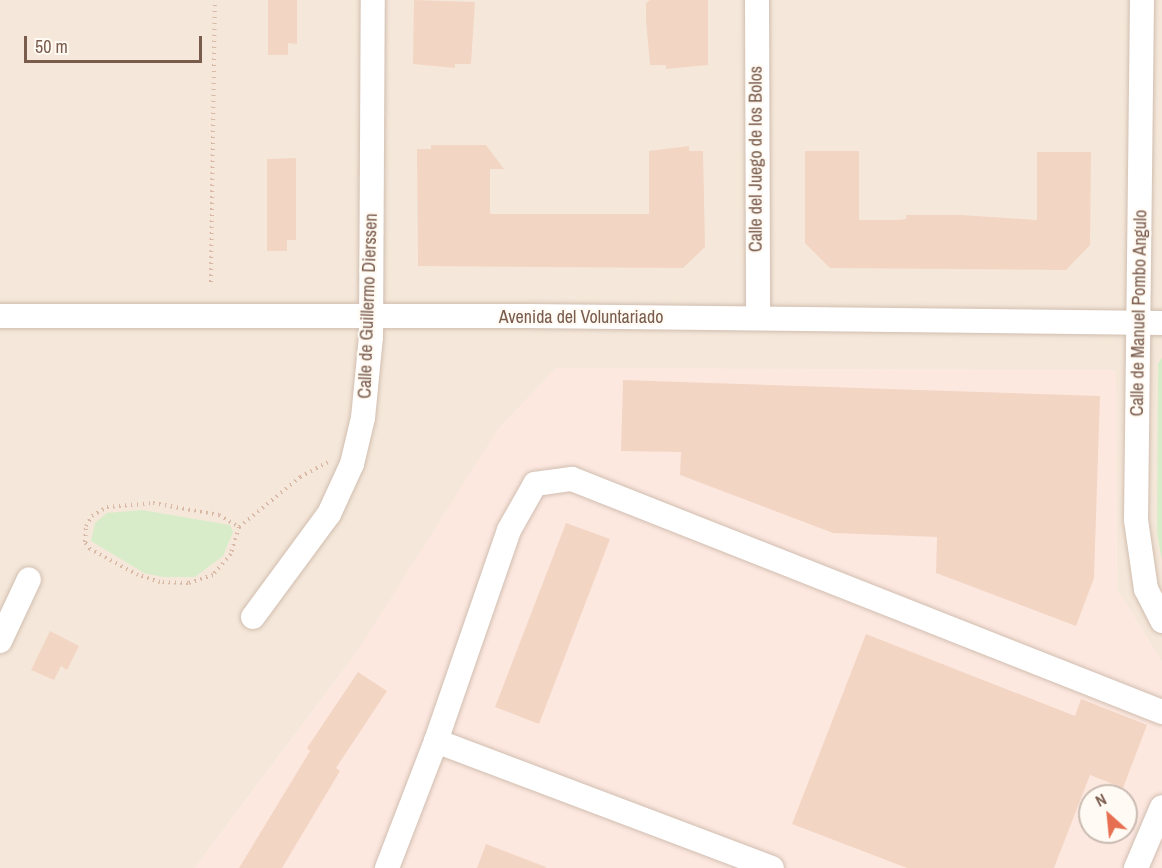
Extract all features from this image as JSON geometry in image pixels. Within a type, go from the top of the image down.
[{"type":"street","name":"Calle de Guillermo Dierssen","points":[[253,617],[329,514],[352,464],[368,389],[371,318],[373,0]]},
{"type":"street","name":"Calle del Juego de los Bolos","points":[[757,0],[758,318]]},
{"type":"street","name":"Calle de Manuel Pombo Angulo","points":[[1142,0],[1151,323],[1136,520],[1146,589],[1162,621]]},
{"type":"street","name":"Avenida del Voluntariado","points":[[0,316],[758,318],[1151,323]]},
{"type":"street","points":[[387,868],[436,741],[508,530],[535,484],[572,479],[1162,712]]},
{"type":"street","points":[[0,641],[29,579]]},
{"type":"street","points":[[436,741],[772,868]]},
{"type":"street","points":[[1136,868],[1162,807]]},
{"type":"path","points":[[211,282],[214,0]]},
{"type":"path","points":[[239,527],[317,467],[327,462],[352,464]]},
{"type":"path","points":[[153,503],[219,515],[239,527],[239,536],[223,565],[213,575],[188,583],[160,582],[138,575],[90,549],[83,536],[92,516],[107,507],[153,503]]},
{"type":"shaded area","points":[[0,0],[1162,0],[1162,662],[1117,590],[1115,370],[355,655],[195,868],[0,868]]},
{"type":"shaded area","points":[[556,368],[1116,370],[1117,589],[1162,662],[1162,868],[195,868],[355,655],[498,429]]},
{"type":"green space","points":[[1162,357],[1162,561],[1157,533],[1158,364]]},
{"type":"green space","points":[[142,510],[230,525],[233,532],[223,556],[195,577],[163,577],[144,573],[91,541],[95,523],[107,513]]},
{"type":"building","points":[[268,0],[297,0],[297,44],[288,43],[288,55],[268,55]]},
{"type":"building","points":[[414,0],[475,2],[471,64],[455,64],[455,68],[413,64]]},
{"type":"building","points":[[650,0],[708,0],[708,65],[666,69],[666,65],[650,65],[646,3]]},
{"type":"building","points":[[431,145],[486,145],[504,169],[490,169],[490,214],[649,214],[649,151],[689,146],[689,151],[703,151],[705,247],[683,268],[418,266],[417,149],[431,149]]},
{"type":"building","points":[[805,151],[859,151],[859,220],[906,219],[906,215],[961,215],[1037,220],[1037,152],[1091,152],[1090,245],[1066,270],[830,268],[805,243]]},
{"type":"building","points":[[296,158],[296,240],[287,240],[287,251],[267,251],[267,159]]},
{"type":"building","points":[[623,380],[1100,396],[1094,578],[1076,626],[936,573],[937,537],[833,533],[680,475],[681,452],[621,451]]},
{"type":"building","points":[[566,523],[610,539],[539,724],[495,707]]},
{"type":"building","points":[[50,631],[79,646],[67,670],[61,666],[54,680],[31,670]]},
{"type":"building","points":[[866,634],[1075,716],[1081,699],[1147,725],[1125,784],[1113,784],[1090,775],[1087,784],[1078,784],[1078,806],[1054,868],[907,868],[792,824]]},
{"type":"building","points":[[358,672],[387,691],[336,768],[340,771],[282,868],[239,868],[310,751],[307,748]]},
{"type":"building","points":[[486,844],[546,867],[546,868],[477,868]]}]
